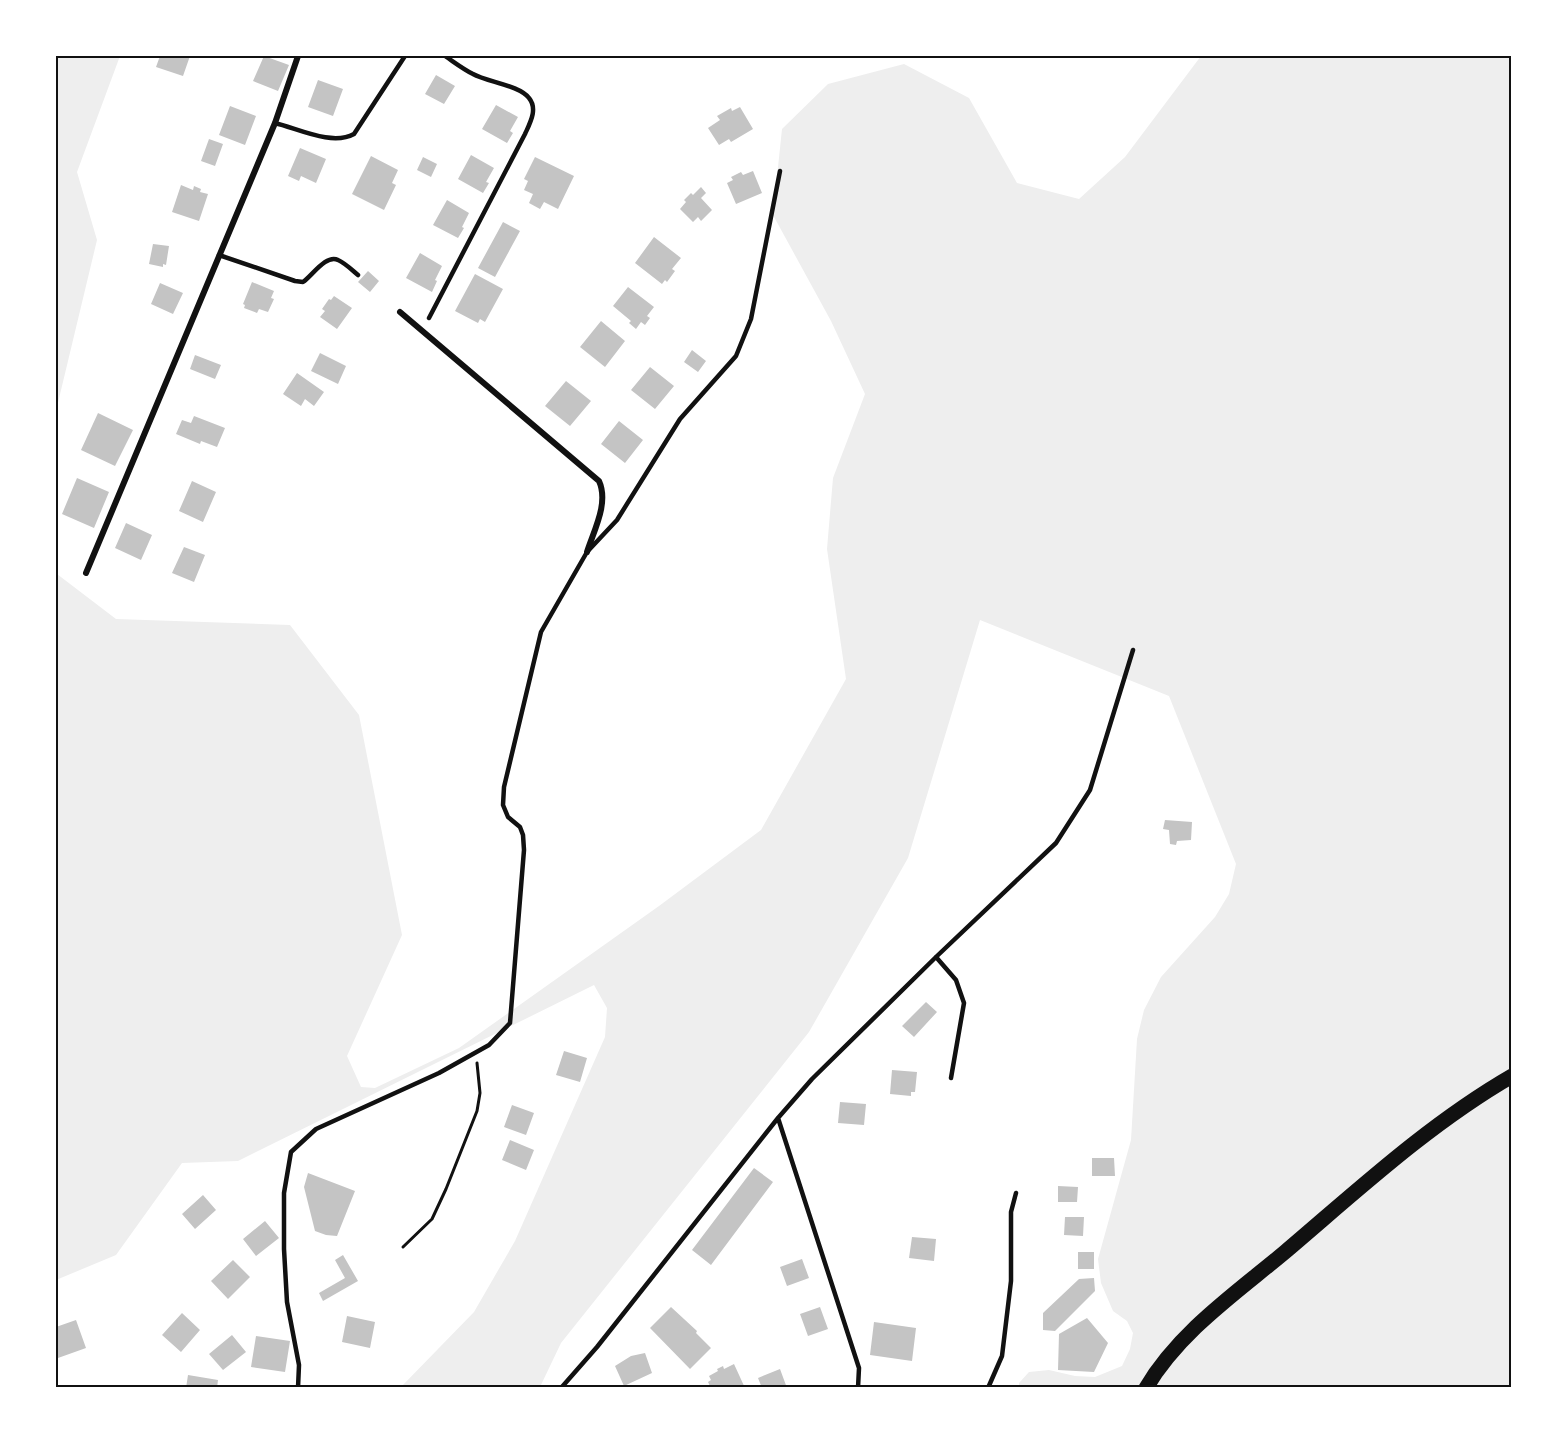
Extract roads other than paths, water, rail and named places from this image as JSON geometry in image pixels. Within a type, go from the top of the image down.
[{"type":"highway","points":[[1146,1388],[1155,1373],[1187,1335],[1406,1150],[1487,1090],[1512,1076]]},
{"type":"street","points":[[86,573],[275,123],[298,56]]},
{"type":"street","points":[[400,312],[599,481],[604,499],[587,552]]},
{"type":"lane","points":[[275,123],[334,140],[345,139],[354,134],[405,56]]},
{"type":"lane","points":[[429,318],[525,134],[532,117],[533,107],[529,98],[519,91],[473,74],[445,56]]},
{"type":"lane","points":[[298,1388],[299,1365],[287,1302],[284,1249],[284,1194],[291,1152],[316,1129],[412,1086],[489,1046],[510,1023],[524,835],[520,827],[508,817],[503,805],[504,787],[541,632],[587,552],[617,520],[680,419],[736,356],[751,319],[780,171]]},
{"type":"lane","points":[[219,255],[295,281],[303,282],[331,259],[337,259],[358,275]]},
{"type":"lane","points":[[561,1388],[597,1347],[778,1118],[812,1079],[1056,843],[1090,790],[1133,650]]},
{"type":"lane","points":[[936,957],[956,980],[964,1003],[951,1078]]},
{"type":"lane","points":[[778,1118],[859,1368],[858,1388]]},
{"type":"lane","points":[[988,1388],[1002,1356],[1011,1281],[1011,1212],[1016,1193]]}]
